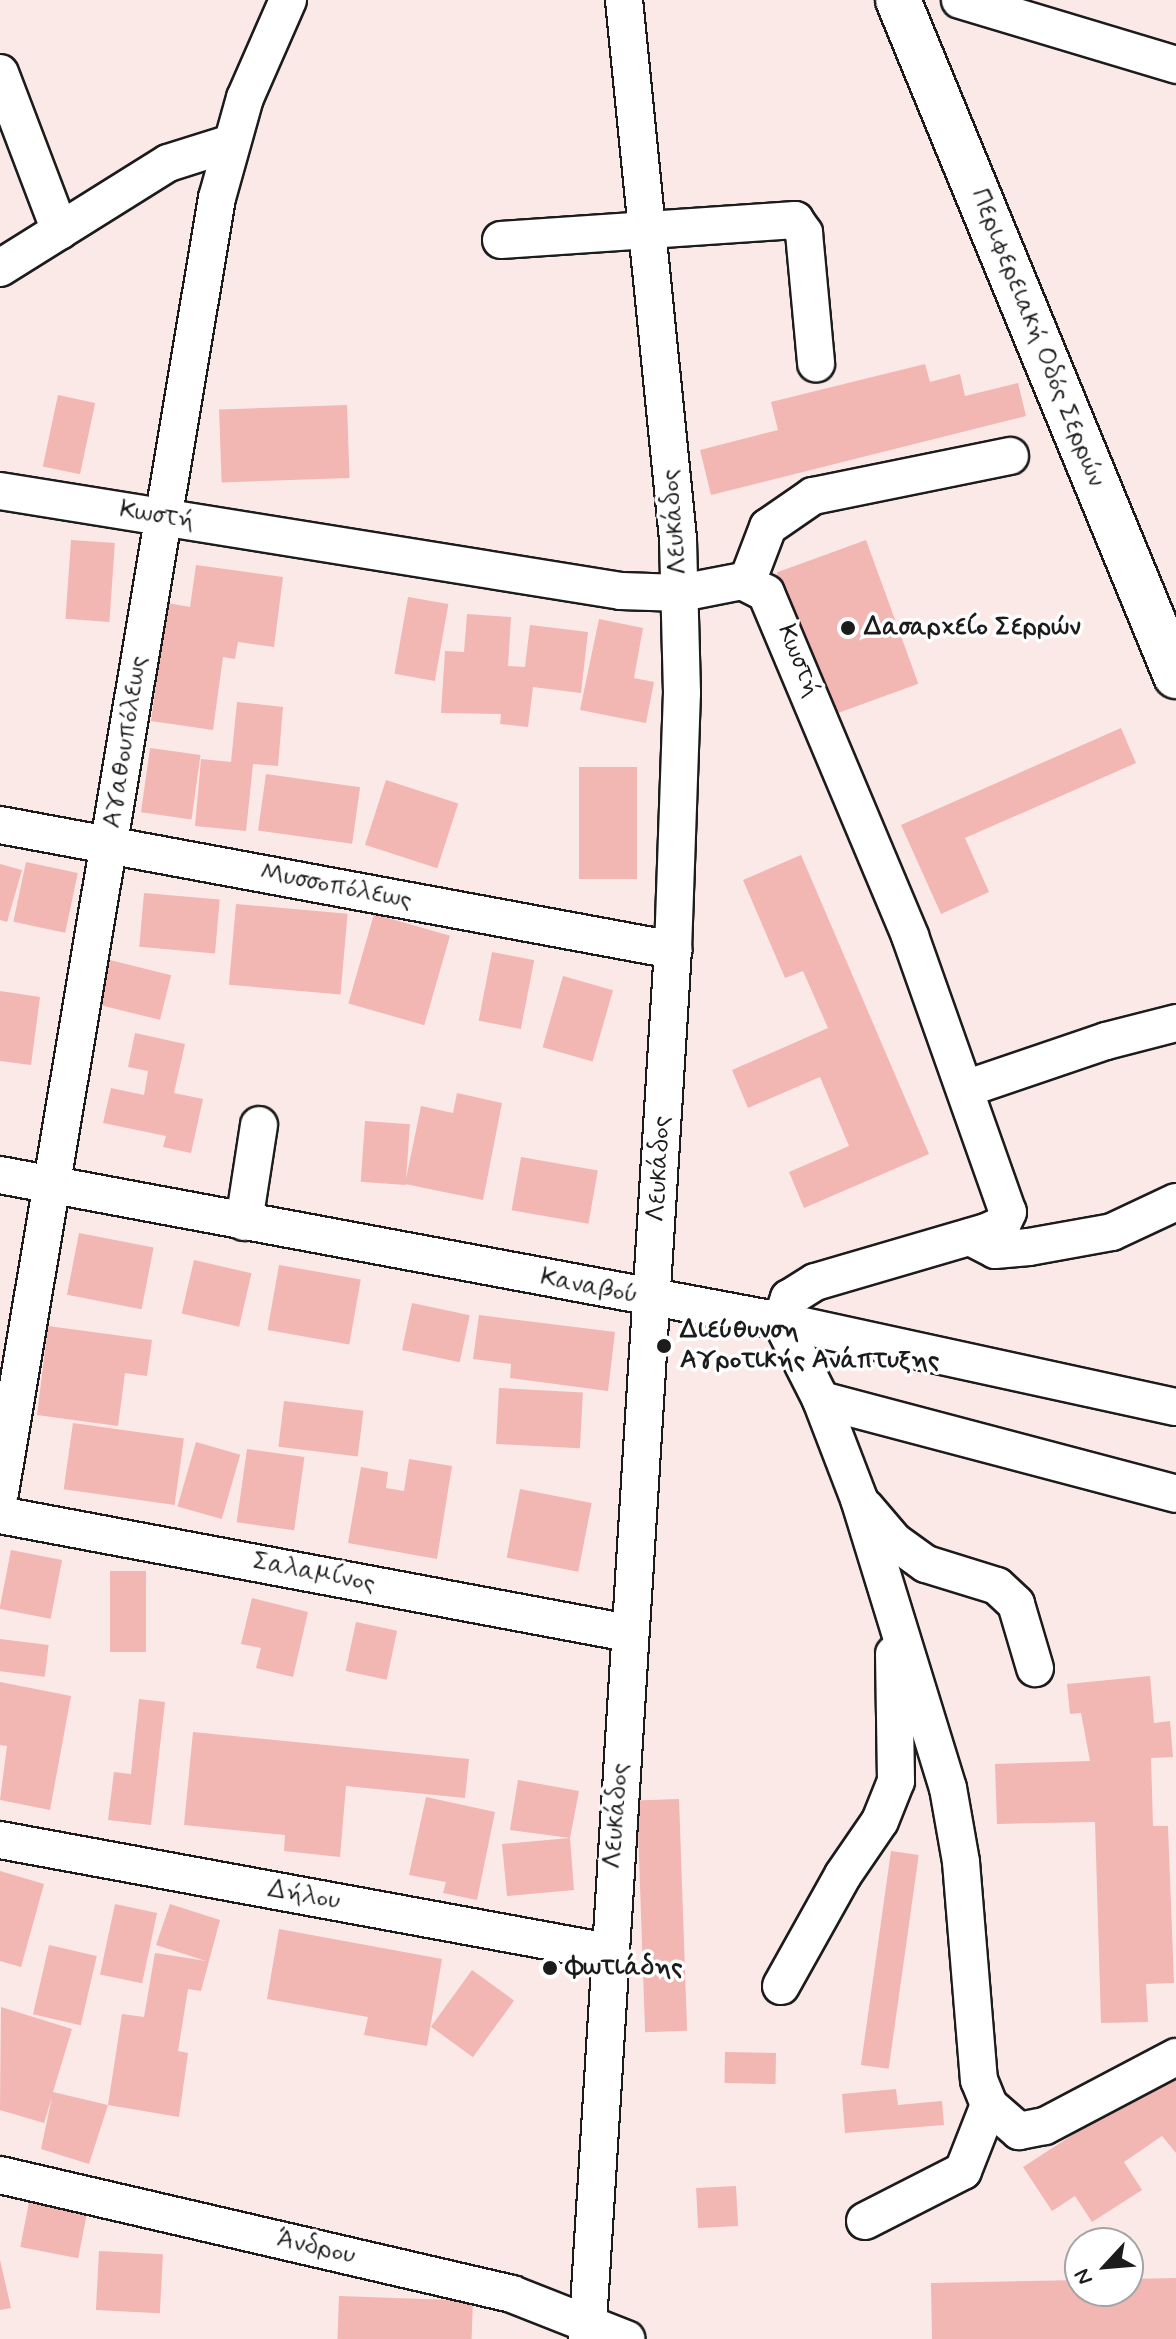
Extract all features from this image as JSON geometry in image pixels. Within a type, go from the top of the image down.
[{"type":"main road","name":"Περιφερειακή Οδός Σερρών","points":[[898,0],[1176,676]]},
{"type":"street","name":"Αγαθουπόλεως","points":[[0,1493],[163,517],[231,143],[288,0]]},
{"type":"street","name":"Λευκάδος","points":[[588,2332],[608,1952],[673,950],[681,593],[624,0]]},
{"type":"street","points":[[960,0],[1032,10],[1176,65]]},
{"type":"street","points":[[0,73],[60,231]]},
{"type":"street","points":[[0,268],[168,163],[231,143]]},
{"type":"street","points":[[501,240],[795,220],[804,233],[816,363]]},
{"type":"street","points":[[747,582],[768,527],[804,500],[834,488],[1010,456]]},
{"type":"street","name":"Κωστή","points":[[0,491],[621,591],[681,593],[747,582],[766,593],[778,612],[910,936],[1008,1212],[1002,1225],[970,1237],[815,1282],[789,1298],[781,1321]]},
{"type":"street","name":"Μυσσοπόλεως","points":[[0,825],[673,950]]},
{"type":"street","points":[[965,1089],[1106,1041],[1176,1023]]},
{"type":"street","points":[[244,1222],[259,1125]]},
{"type":"street","name":"Καναβού","points":[[0,1175],[781,1321],[1176,1407]]},
{"type":"street","points":[[970,1237],[995,1250],[1029,1247],[1112,1232],[1176,1202]]},
{"type":"street","points":[[781,1321],[821,1400],[859,1499],[948,1788],[961,1862],[979,2080],[989,2105],[1019,2131],[1045,2126],[1176,2057]]},
{"type":"street","points":[[821,1400],[1176,1494]]},
{"type":"street","points":[[859,1499],[894,1541],[926,1564],[997,1586],[1016,1604],[1035,1668]]},
{"type":"street","name":"Σαλαμίνος","points":[[0,1515],[628,1633]]},
{"type":"street","points":[[781,1986],[843,1875],[880,1821],[896,1781],[893,1616]]},
{"type":"street","name":"Δήλου","points":[[0,1840],[608,1952]]},
{"type":"street","points":[[865,2221],[963,2171],[989,2105]]},
{"type":"street","name":"Άνδρου","points":[[0,2175],[512,2294],[588,2332],[626,2339]]},
{"type":"building","points":[[925,364],[930,382],[960,374],[965,396],[1018,383],[1026,416],[711,495],[700,450],[778,430],[771,402]]},
{"type":"building","points":[[58,395],[95,403],[80,474],[43,466]]},
{"type":"building","points":[[347,405],[350,478],[222,482],[219,409]]},
{"type":"building","points":[[71,540],[115,543],[109,622],[65,619]]},
{"type":"building","name":"Δασαρχείο Σερρών","points":[[866,540],[918,684],[829,716],[777,572]]},
{"type":"building","points":[[196,565],[283,577],[274,647],[238,642],[235,659],[223,657],[213,730],[151,721],[167,603],[190,607]]},
{"type":"building","points":[[408,597],[448,604],[435,681],[394,674]]},
{"type":"building","points":[[467,614],[511,617],[508,666],[525,667],[530,625],[588,632],[581,693],[533,687],[528,727],[500,724],[501,714],[441,713],[445,651],[464,652]]},
{"type":"building","points":[[599,619],[643,628],[634,678],[654,682],[646,723],[580,710]]},
{"type":"building","points":[[237,702],[283,707],[278,766],[253,764],[246,831],[195,826],[201,759],[231,762]]},
{"type":"building","points":[[1121,728],[1136,763],[965,838],[989,892],[941,914],[901,825]]},
{"type":"building","points":[[150,748],[201,755],[191,819],[141,812]]},
{"type":"building","points":[[579,767],[637,767],[637,879],[579,879]]},
{"type":"building","points":[[266,774],[360,787],[352,844],[258,830]]},
{"type":"building","points":[[386,780],[458,803],[437,868],[365,845]]},
{"type":"building","points":[[801,855],[929,1154],[804,1208],[789,1172],[849,1146],[820,1077],[748,1108],[732,1070],[828,1028],[803,971],[785,978],[743,880]]},
{"type":"building","points":[[26,862],[78,873],[65,933],[13,922]]},
{"type":"building","points":[[0,864],[22,870],[7,922],[0,920]]},
{"type":"building","points":[[144,893],[220,900],[215,953],[139,947]]},
{"type":"building","points":[[236,904],[348,914],[341,994],[229,985]]},
{"type":"building","points":[[374,914],[450,936],[424,1025],[348,1003]]},
{"type":"building","points":[[492,952],[534,960],[521,1029],[479,1021]]},
{"type":"building","points":[[110,960],[171,975],[160,1020],[99,1005]]},
{"type":"building","points":[[563,976],[613,990],[593,1061],[543,1047]]},
{"type":"building","points":[[0,991],[40,997],[31,1065],[0,1061]]},
{"type":"building","points":[[135,1033],[185,1044],[174,1093],[203,1099],[191,1153],[163,1147],[166,1136],[103,1123],[111,1088],[144,1095],[148,1071],[128,1067]]},
{"type":"building","points":[[457,1093],[502,1103],[483,1200],[405,1184],[421,1106],[453,1113]]},
{"type":"building","points":[[365,1121],[410,1124],[406,1185],[361,1182]]},
{"type":"building","points":[[521,1157],[598,1171],[588,1224],[512,1210]]},
{"type":"building","points":[[79,1233],[154,1248],[142,1309],[67,1295]]},
{"type":"building","points":[[194,1260],[251,1273],[239,1327],[182,1314]]},
{"type":"building","points":[[279,1265],[361,1279],[349,1344],[268,1330]]},
{"type":"building","points":[[412,1303],[470,1315],[460,1362],[402,1350]]},
{"type":"building","points":[[479,1315],[615,1332],[608,1391],[510,1378],[511,1364],[473,1359]]},
{"type":"building","points":[[48,1326],[152,1340],[147,1376],[125,1373],[118,1426],[37,1415]]},
{"type":"building","points":[[499,1388],[583,1392],[580,1448],[496,1444]]},
{"type":"building","points":[[284,1401],[363,1411],[358,1456],[278,1447]]},
{"type":"building","points":[[73,1423],[184,1439],[175,1505],[64,1489]]},
{"type":"building","points":[[196,1442],[240,1455],[222,1519],[178,1506]]},
{"type":"building","points":[[247,1449],[304,1457],[294,1530],[237,1522]]},
{"type":"building","points":[[409,1459],[452,1466],[437,1559],[348,1543],[361,1467],[388,1472],[386,1488],[404,1491]]},
{"type":"building","points":[[520,1489],[592,1503],[578,1572],[507,1558]]},
{"type":"building","points":[[11,1550],[62,1560],[51,1619],[0,1609]]},
{"type":"building","points":[[110,1571],[146,1571],[146,1652],[110,1652]]},
{"type":"building","points":[[252,1598],[308,1612],[293,1677],[256,1668],[261,1648],[241,1644]]},
{"type":"building","points":[[356,1622],[397,1631],[387,1680],[346,1671]]},
{"type":"building","points":[[0,1639],[49,1645],[45,1677],[0,1671]]},
{"type":"building","points":[[1150,1676],[1154,1723],[1170,1721],[1173,1757],[1151,1758],[1153,1826],[1168,1826],[1174,1983],[1146,1984],[1148,2022],[1101,2023],[1095,1822],[997,1824],[995,1764],[1090,1761],[1081,1713],[1070,1714],[1067,1684]]},
{"type":"building","points":[[0,1682],[71,1696],[50,1810],[0,1800],[7,1746],[0,1745]]},
{"type":"building","points":[[139,1699],[165,1702],[151,1825],[108,1820],[114,1772],[131,1774]]},
{"type":"building","points":[[193,1732],[469,1759],[465,1798],[346,1786],[340,1857],[284,1851],[285,1835],[184,1825]]},
{"type":"building","points":[[518,1780],[579,1791],[570,1838],[510,1830]]},
{"type":"building","points":[[426,1797],[495,1812],[477,1900],[443,1893],[446,1882],[409,1875]]},
{"type":"building","points":[[679,1799],[687,2031],[645,2032],[637,1800]]},
{"type":"building","points":[[570,1838],[574,1890],[507,1896],[502,1844]]},
{"type":"building","points":[[891,1851],[919,1855],[889,2069],[861,2065]]},
{"type":"building","points":[[0,1871],[44,1884],[21,1967],[0,1961]]},
{"type":"building","points":[[115,1904],[157,1913],[142,1983],[100,1974]]},
{"type":"building","points":[[170,1904],[220,1920],[201,1991],[188,1989],[178,2051],[188,2053],[179,2117],[108,2105],[122,2014],[144,2017],[155,1953],[206,1961],[156,1945]]},
{"type":"building","points":[[279,1929],[442,1959],[427,2046],[364,2035],[368,2017],[267,1999]]},
{"type":"building","points":[[49,1945],[97,1956],[81,2025],[33,2014]]},
{"type":"building","points":[[472,1970],[514,2001],[473,2057],[431,2027]]},
{"type":"building","points":[[1,2007],[72,2029],[53,2092],[108,2105],[89,2164],[41,2149],[52,2097],[44,2123],[0,2110]]},
{"type":"building","points":[[725,2052],[776,2053],[775,2084],[724,2083]]},
{"type":"building","points":[[1176,2068],[1176,2153],[1162,2136],[1124,2162],[1142,2190],[1092,2222],[1075,2196],[1052,2211],[1023,2167]]},
{"type":"building","points":[[896,2089],[898,2105],[942,2101],[944,2125],[845,2133],[842,2094]]},
{"type":"building","points":[[736,2186],[738,2226],[698,2228],[696,2188]]},
{"type":"building","points":[[30,2197],[88,2208],[78,2258],[20,2247]]},
{"type":"building","points":[[99,2251],[163,2254],[160,2313],[96,2310]]},
{"type":"building","points":[[0,2260],[11,2308],[0,2310]]},
{"type":"building","points":[[1176,2278],[1176,2339],[932,2339],[931,2283],[1064,2280],[1064,2307],[1144,2307],[1144,2279]]},
{"type":"building","points":[[339,2296],[473,2301],[472,2339],[337,2339]]},
{"type":"place","name":"Δασαρχείο Σερρών","points":[[848,628]]},
{"type":"place","name":"Διεύθυνση Αγροτικής Ανάπτυξης","points":[[664,1346]]},
{"type":"place","name":"Φωτιάδης","points":[[550,1968]]}]
